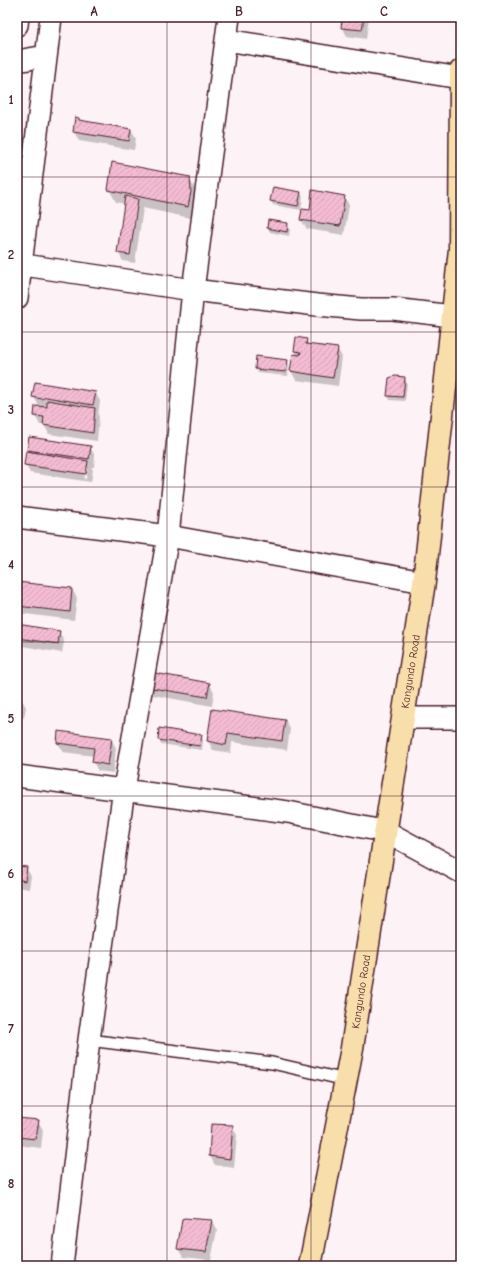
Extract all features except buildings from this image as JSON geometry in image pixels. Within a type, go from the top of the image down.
[{"type":"highway","name":"Kangundo Road","points":[[310,1266],[346,1080],[424,582],[452,316],[461,249],[461,75]]},
{"type":"street","points":[[17,25],[18,17]]},
{"type":"street","points":[[17,298],[19,265],[51,17]]},
{"type":"street","points":[[62,1266],[89,1040],[124,789],[168,536],[193,290],[229,17]]},
{"type":"street","points":[[226,40],[461,75]]},
{"type":"street","points":[[17,61],[46,56]]},
{"type":"street","points":[[19,265],[193,290],[317,305],[361,309],[393,308],[452,316]]},
{"type":"street","points":[[17,517],[168,536],[424,582]]},
{"type":"street","points":[[403,718],[461,718]]},
{"type":"street","points":[[17,776],[124,789],[288,812],[386,832],[461,872]]},
{"type":"lane","points":[[89,1040],[272,1063],[346,1080]]}]
